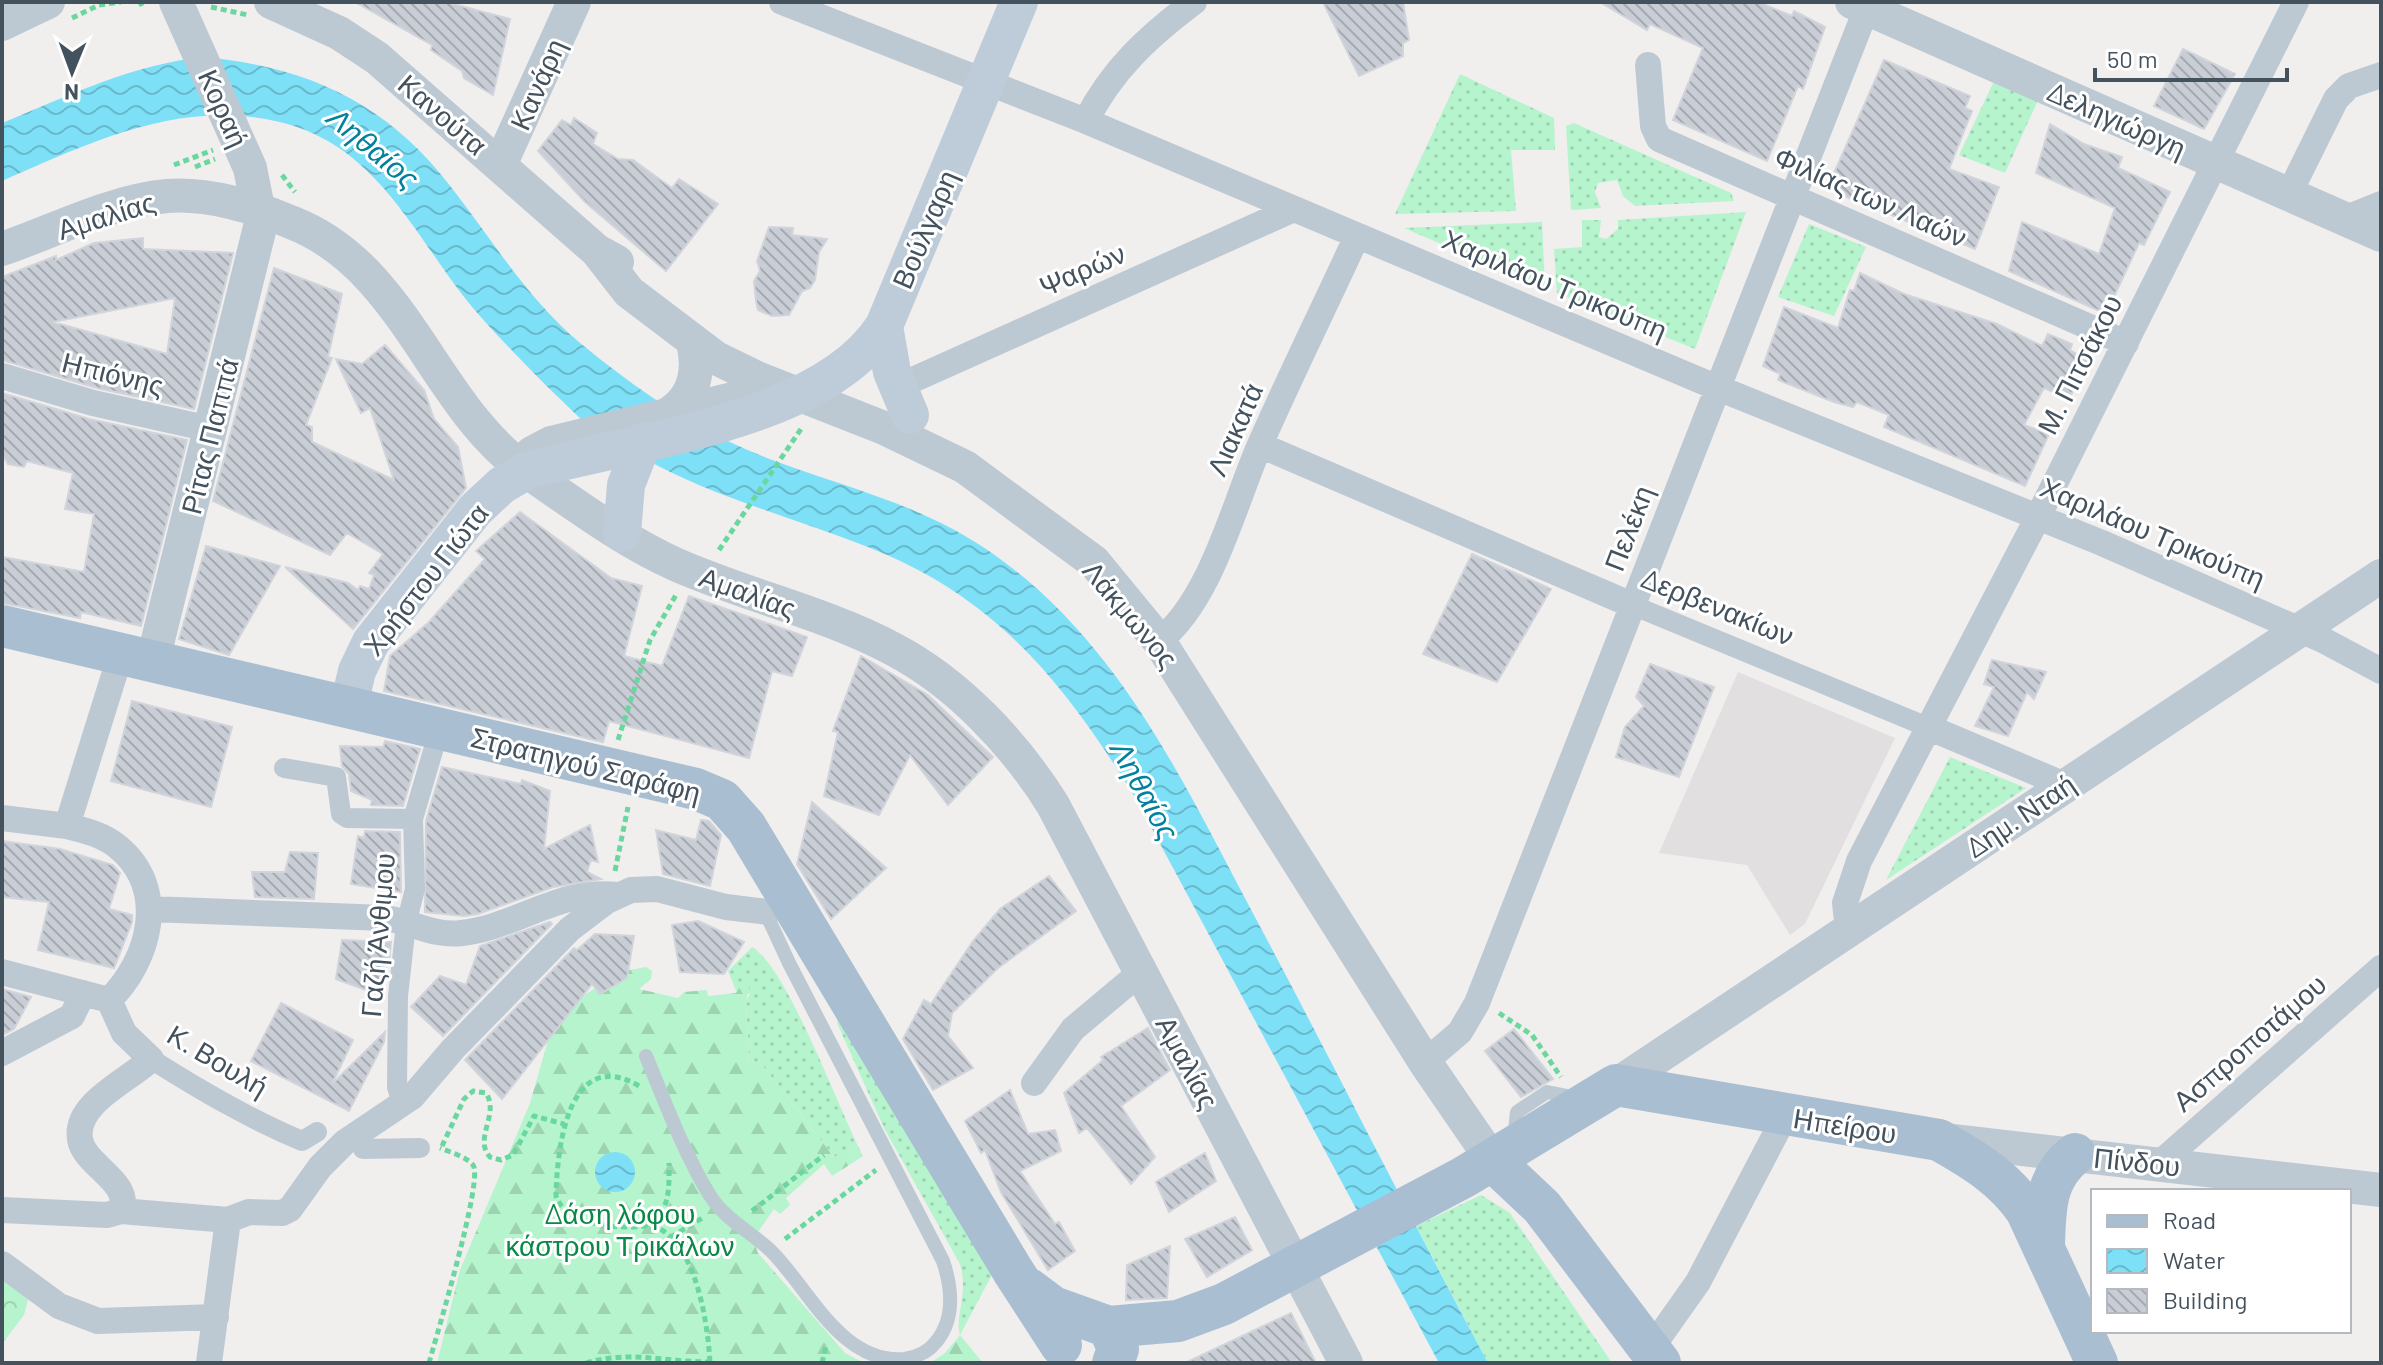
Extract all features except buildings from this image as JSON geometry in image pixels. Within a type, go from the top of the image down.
[{"type":"main road","name":"Βούλγαρη","points":[[655,428],[789,400],[861,356],[884,326],[1019,2]]},
{"type":"main road","points":[[884,326],[904,401]]},
{"type":"main road","points":[[623,516],[633,463],[655,428]]},
{"type":"main road","name":"Χρήστου Γιώτα","points":[[349,705],[357,671],[371,642],[475,510],[502,485],[562,450],[655,428]]},
{"type":"main road","name":"Στρατηγού Σαράφη","points":[[2,626],[349,705],[696,789],[732,807],[774,899],[1013,1271],[1093,1347]]},
{"type":"main road","points":[[1093,1347],[1224,1304],[1490,1162],[1592,1090]]},
{"type":"main road","name":"Ηπείρου","points":[[1592,1090],[1668,1095],[1939,1140],[1982,1164],[2010,1188],[2026,1210],[2097,1363]]},
{"type":"main road","points":[[2044,1246],[2050,1187],[2061,1164],[2075,1154]]},
{"type":"main road","points":[[1490,1162],[1542,1207],[1655,1356]]},
{"type":"street","points":[[2,24],[48,2]]},
{"type":"street","name":"Κανούτα","points":[[271,2],[339,33],[377,58],[597,251]]},
{"type":"street","name":"Κανάρη","points":[[500,165],[574,2]]},
{"type":"street","name":"Χαριλάου Τρικούπη","points":[[782,2],[1086,121],[1718,388],[2038,517],[2300,630],[2381,671]]},
{"type":"street","points":[[1086,121],[1105,86],[1126,58],[1194,2]]},
{"type":"street","name":"Μ. Πιτσάκου","points":[[1848,929],[1845,903],[1855,870],[2038,517],[2296,2]]},
{"type":"street","name":"Δεληγιώργη","points":[[1862,4],[2381,235]]},
{"type":"street","name":"Πελέκη","points":[[1425,1062],[1460,1032],[1477,1003],[1792,196],[1862,4]]},
{"type":"street","name":"Κοραή","points":[[180,10],[239,142],[255,182],[261,211]]},
{"type":"street","name":"Φιλίας των Λαών","points":[[1648,65],[1653,126],[1659,139],[2126,343]]},
{"type":"street","points":[[2289,194],[2336,99],[2349,86],[2381,75]]},
{"type":"street","name":"Αμαλίας","points":[[2,249],[154,198],[187,196],[261,211],[311,231],[360,267],[391,302],[483,428],[526,471],[623,516],[694,572],[879,642],[912,660],[967,704],[1015,751],[1041,786],[1141,972],[1307,1260],[1346,1363]]},
{"type":"street","points":[[2344,219],[2381,204]]},
{"type":"street","name":"Ψαρών","points":[[904,401],[1294,209]]},
{"type":"street","name":"Ρίτας Παππά","points":[[137,656],[210,429],[258,244],[261,211]]},
{"type":"street","name":"Λιακατά","points":[[1159,641],[1179,625],[1199,592],[1260,445],[1357,236]]},
{"type":"street","points":[[597,251],[640,276],[730,342],[789,400],[904,401],[1010,471],[1063,519],[1081,539],[1094,562]]},
{"type":"street","name":"Λάκμωνος","points":[[597,251],[629,292],[695,355],[757,378],[789,400],[896,433],[965,467],[1094,562],[1159,641],[1490,1162]]},
{"type":"street","points":[[655,428],[687,398],[695,355]]},
{"type":"street","name":"Ηπιόνης","points":[[2,376],[93,403],[210,429]]},
{"type":"street","name":"Δερβενακίων","points":[[1260,445],[1632,605],[2065,785]]},
{"type":"street","name":"Δημ. Νταή","points":[[1592,1090],[1660,1053],[2381,576]]},
{"type":"street","points":[[67,826],[137,656]]},
{"type":"street","name":"Γαζή Άνθιμου","points":[[402,1103],[397,1087],[396,1058],[399,980],[406,924],[415,889],[413,819],[440,727]]},
{"type":"street","points":[[284,768],[336,777],[341,814],[347,818],[413,819]]},
{"type":"street","points":[[2,818],[67,826],[98,835],[123,851],[144,887],[150,909],[140,960],[124,985],[109,1000],[2,972]]},
{"type":"street","points":[[150,909],[384,918],[434,933],[467,933],[584,894],[617,895],[657,889],[726,907],[774,899]]},
{"type":"street","points":[[2,1210],[107,1215],[121,1211],[228,1220],[249,1212],[282,1213],[290,1209],[320,1167],[354,1145],[420,1090],[453,1049],[570,929],[617,895]]},
{"type":"street","name":"Ασπροποτάμου","points":[[2160,1163],[2381,968]]},
{"type":"street","points":[[1034,1083],[1073,1029],[1141,972]]},
{"type":"street","points":[[2,1053],[72,1016],[83,993]]},
{"type":"street","name":"Κ. Βουλή","points":[[109,1000],[124,1033],[151,1059],[214,1098],[279,1131],[302,1141],[317,1132]]},
{"type":"street","points":[[1660,1053],[1658,1072],[1668,1095]]},
{"type":"street","points":[[121,1211],[124,1202],[120,1192],[82,1147],[80,1129],[97,1101],[151,1059]]},
{"type":"street","points":[[1655,1356],[1698,1282],[1785,1116]]},
{"type":"street","name":"Πίνδου","points":[[1939,1140],[2381,1190]]},
{"type":"street","points":[[354,1145],[430,1148]]},
{"type":"street","points":[[209,1363],[228,1220]]},
{"type":"street","points":[[2,1264],[59,1306],[98,1321],[216,1317]]},
{"type":"lane","points":[[646,1056],[685,1149],[718,1207],[770,1250],[838,1333],[860,1352],[875,1359],[896,1361],[928,1349],[944,1331],[949,1316],[948,1273],[789,963],[774,899]]},
{"type":"path","points":[[239,142],[259,153],[277,169],[299,199]]},
{"type":"path","points":[[724,545],[789,400]]},
{"type":"path","points":[[617,895],[615,867],[622,771],[650,640],[668,606],[694,572]]},
{"type":"path","points":[[1477,1003],[1532,1035],[1592,1090]]},
{"type":"path","points":[[586,1363],[626,1354],[682,1362],[710,1362],[703,1309],[695,1283],[686,1257],[671,1237],[655,1227],[601,1224],[559,1207],[556,1180],[565,1124],[573,1102],[585,1085],[609,1077],[625,1078],[642,1088]]},
{"type":"path","points":[[429,1363],[471,1210],[477,1176],[470,1162],[430,1148],[473,1091],[486,1093],[490,1102],[484,1145],[490,1157],[501,1160],[513,1155],[534,1116],[565,1124]]},
{"type":"path","points":[[644,1226],[660,1217],[665,1208],[669,1153]]},
{"type":"path","points":[[770,1196],[824,1155]]},
{"type":"path","points":[[770,1250],[889,1160]]},
{"type":"path","points":[[671,1237],[718,1207]]},
{"type":"shaded area","points":[[1738,672],[1895,738],[1805,924],[1790,935],[1747,865],[1659,853]]},
{"type":"green space","points":[[1460,74],[1554,118],[1555,150],[1511,150],[1516,211],[1395,214]]},
{"type":"green space","points":[[1995,79],[2039,98],[2005,173],[1959,155]]},
{"type":"green space","points":[[1574,123],[1731,193],[1734,201],[1635,206],[1623,196],[1617,180],[1598,183],[1595,192],[1601,208],[1571,210],[1566,126]]},
{"type":"green space","points":[[1746,212],[1695,349],[1557,293],[1554,249],[1582,247],[1582,220],[1601,220],[1599,237],[1606,239],[1618,229],[1618,220]]},
{"type":"green space","points":[[1542,222],[1545,288],[1404,228]]},
{"type":"green space","points":[[1809,224],[1866,247],[1834,316],[1778,297]]},
{"type":"green space","points":[[1950,757],[2026,788],[1886,880]]},
{"type":"green space","points":[[752,947],[766,960],[797,1011],[863,1156],[857,1160],[849,1148],[835,1158],[759,1061],[749,1064],[746,1000],[750,994],[737,993],[728,971]]},
{"type":"green space","name":"Δάση λόφου κάστρου Τρικάλων","points":[[646,967],[652,971],[651,979],[639,989],[678,998],[684,992],[707,990],[708,996],[736,993],[742,984],[750,985],[746,1000],[749,1064],[759,1061],[834,1157],[849,1148],[857,1160],[832,1176],[824,1164],[786,1198],[790,1205],[780,1214],[774,1209],[753,1239],[758,1253],[845,1353],[864,1363],[437,1363],[460,1270],[530,1103],[551,1030],[574,1002],[606,981],[629,970]]},
{"type":"green space","points":[[839,1015],[994,1271],[960,1335],[963,1285],[960,1264],[884,1128],[837,1023]]},
{"type":"green space","points":[[1481,1195],[1510,1213],[1612,1363],[1488,1363],[1416,1226]]},
{"type":"green space","points":[[2,1279],[28,1299],[24,1315],[2,1344]]},
{"type":"green space","points":[[960,1335],[983,1363],[930,1363],[945,1353]]},
{"type":"water","name":"Ληθαίος","points":[[204,57],[242,62],[311,80],[372,112],[426,158],[511,268],[560,325],[623,377],[668,408],[741,447],[914,510],[969,538],[1040,592],[1080,632],[1115,675],[1176,769],[1488,1363],[1439,1363],[1136,799],[1054,682],[991,619],[955,592],[914,568],[868,547],[694,483],[596,432],[479,315],[377,181],[353,158],[326,140],[294,126],[256,117],[218,115],[181,119],[108,137],[2,181],[2,123],[126,74]]},
{"type":"water","points":[[615,1152],[629,1158],[635,1172],[629,1186],[615,1192],[601,1186],[595,1172],[601,1158]]}]
